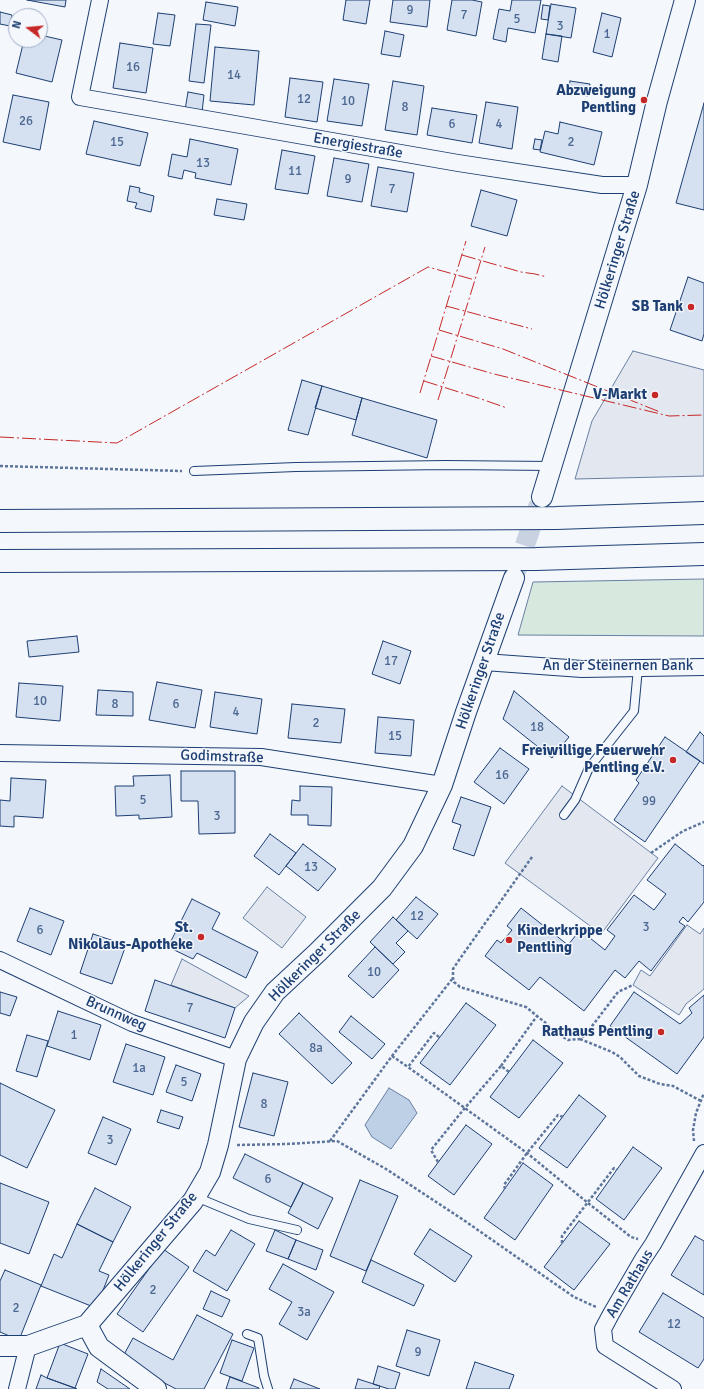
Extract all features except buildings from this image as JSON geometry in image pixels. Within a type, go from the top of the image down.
[{"type":"highway","points":[[0,521],[556,518],[704,513]]},
{"type":"highway","points":[[0,561],[528,559],[704,554]]},
{"type":"street","name":"Energiestraße","points":[[100,0],[80,97],[458,163],[602,185],[638,186]]},
{"type":"street","name":"Hölkeringer Straße","points":[[542,497],[638,186],[657,101],[685,0]]},
{"type":"street","name":"Hölkeringer Straße","points":[[0,1346],[28,1346],[87,1325],[196,1197],[210,1172],[218,1145],[236,1059],[254,1022],[275,992],[318,952],[382,888],[413,846],[442,785],[514,578]]},
{"type":"street","name":"An der Steinernen Bank","points":[[484,662],[582,669],[704,667]]},
{"type":"street","name":"Godimstraße","points":[[0,753],[261,757],[442,785]]},
{"type":"street","name":"Brunnweg","points":[[0,960],[132,1023],[236,1059]]},
{"type":"street","name":"Am Rathaus","points":[[673,1389],[605,1346],[603,1330],[703,1155]]},
{"type":"street","points":[[87,1325],[99,1347],[156,1389]]},
{"type":"street","points":[[17,1389],[28,1346]]},
{"type":"lane","points":[[194,471],[446,465],[551,466]]},
{"type":"lane","points":[[564,815],[576,800],[589,768],[634,711],[638,668]]},
{"type":"lane","points":[[196,1197],[249,1219],[297,1230]]},
{"type":"lane","points":[[247,1334],[258,1338],[264,1376],[268,1389]]},
{"type":"path","points":[[0,466],[194,471]]},
{"type":"path","points":[[651,853],[683,831],[704,822]]},
{"type":"path","points":[[532,857],[453,969],[454,982],[460,988],[466,988],[526,1007],[568,1040],[580,1039],[612,1052],[620,1057],[639,1076],[660,1084],[673,1086],[701,1101]]},
{"type":"path","points":[[330,1141],[392,1056],[453,978]]},
{"type":"path","points":[[580,1039],[586,1034],[618,992],[633,985]]},
{"type":"path","points":[[438,1162],[431,1150],[501,1066],[537,1016]]},
{"type":"path","points":[[408,1067],[434,1033],[440,1037]]},
{"type":"path","points":[[392,1056],[527,1153],[631,1237],[653,1244]]},
{"type":"path","points":[[501,1066],[509,1072]]},
{"type":"path","points":[[703,1155],[694,1143],[693,1130],[696,1113],[704,1093]]},
{"type":"path","points":[[505,1189],[504,1185],[527,1153],[558,1115],[563,1118]]},
{"type":"path","points":[[218,1145],[287,1144],[337,1141],[386,1169],[465,1221],[574,1297],[611,1314]]},
{"type":"path","points":[[562,1243],[562,1236],[614,1168],[617,1170]]},
{"type":"shaded area","name":"V-Markt","points":[[633,351],[704,370],[704,476],[575,479],[592,421]]},
{"type":"shaded area","points":[[704,579],[704,636],[518,635],[533,582]]},
{"type":"shaded area","points":[[562,786],[658,858],[601,934],[505,863]]},
{"type":"shaded area","points":[[267,887],[306,917],[282,948],[243,918]]},
{"type":"shaded area","points":[[687,925],[700,934],[704,928],[704,989],[686,1004],[679,1015],[633,985],[641,970],[650,976]]},
{"type":"shaded area","points":[[182,959],[249,996],[235,1008],[171,985]]},
{"type":"water","points":[[389,1088],[409,1100],[417,1113],[391,1149],[372,1137],[365,1125]]},
{"type":"tunnel","points":[[515,574],[539,504]]},
{"type":"power","points":[[420,393],[466,241]]},
{"type":"power","points":[[438,400],[485,247]]},
{"type":"power","points":[[462,255],[521,272],[547,277]]},
{"type":"power","points":[[0,437],[117,443],[428,267],[475,280]]},
{"type":"power","points":[[446,306],[532,329]]},
{"type":"power","points":[[439,330],[503,349],[660,412]]},
{"type":"power","points":[[431,356],[494,374],[669,416],[704,415]]},
{"type":"power","points":[[424,381],[507,408]]},
{"type":"place","name":"Abzweigung Pentling","points":[[644,100]]},
{"type":"place","name":"SB Tank","points":[[691,307]]},
{"type":"place","name":"V-Markt","points":[[655,395]]},
{"type":"place","name":"Freiwillige Feuerwehr Pentling e.V.","points":[[673,760]]},
{"type":"place","name":"St. Nikolaus-Apotheke","points":[[201,937]]},
{"type":"place","name":"Kinderkrippe Pentling","points":[[509,940]]},
{"type":"place","name":"Rathaus Pentling","points":[[661,1032]]}]
